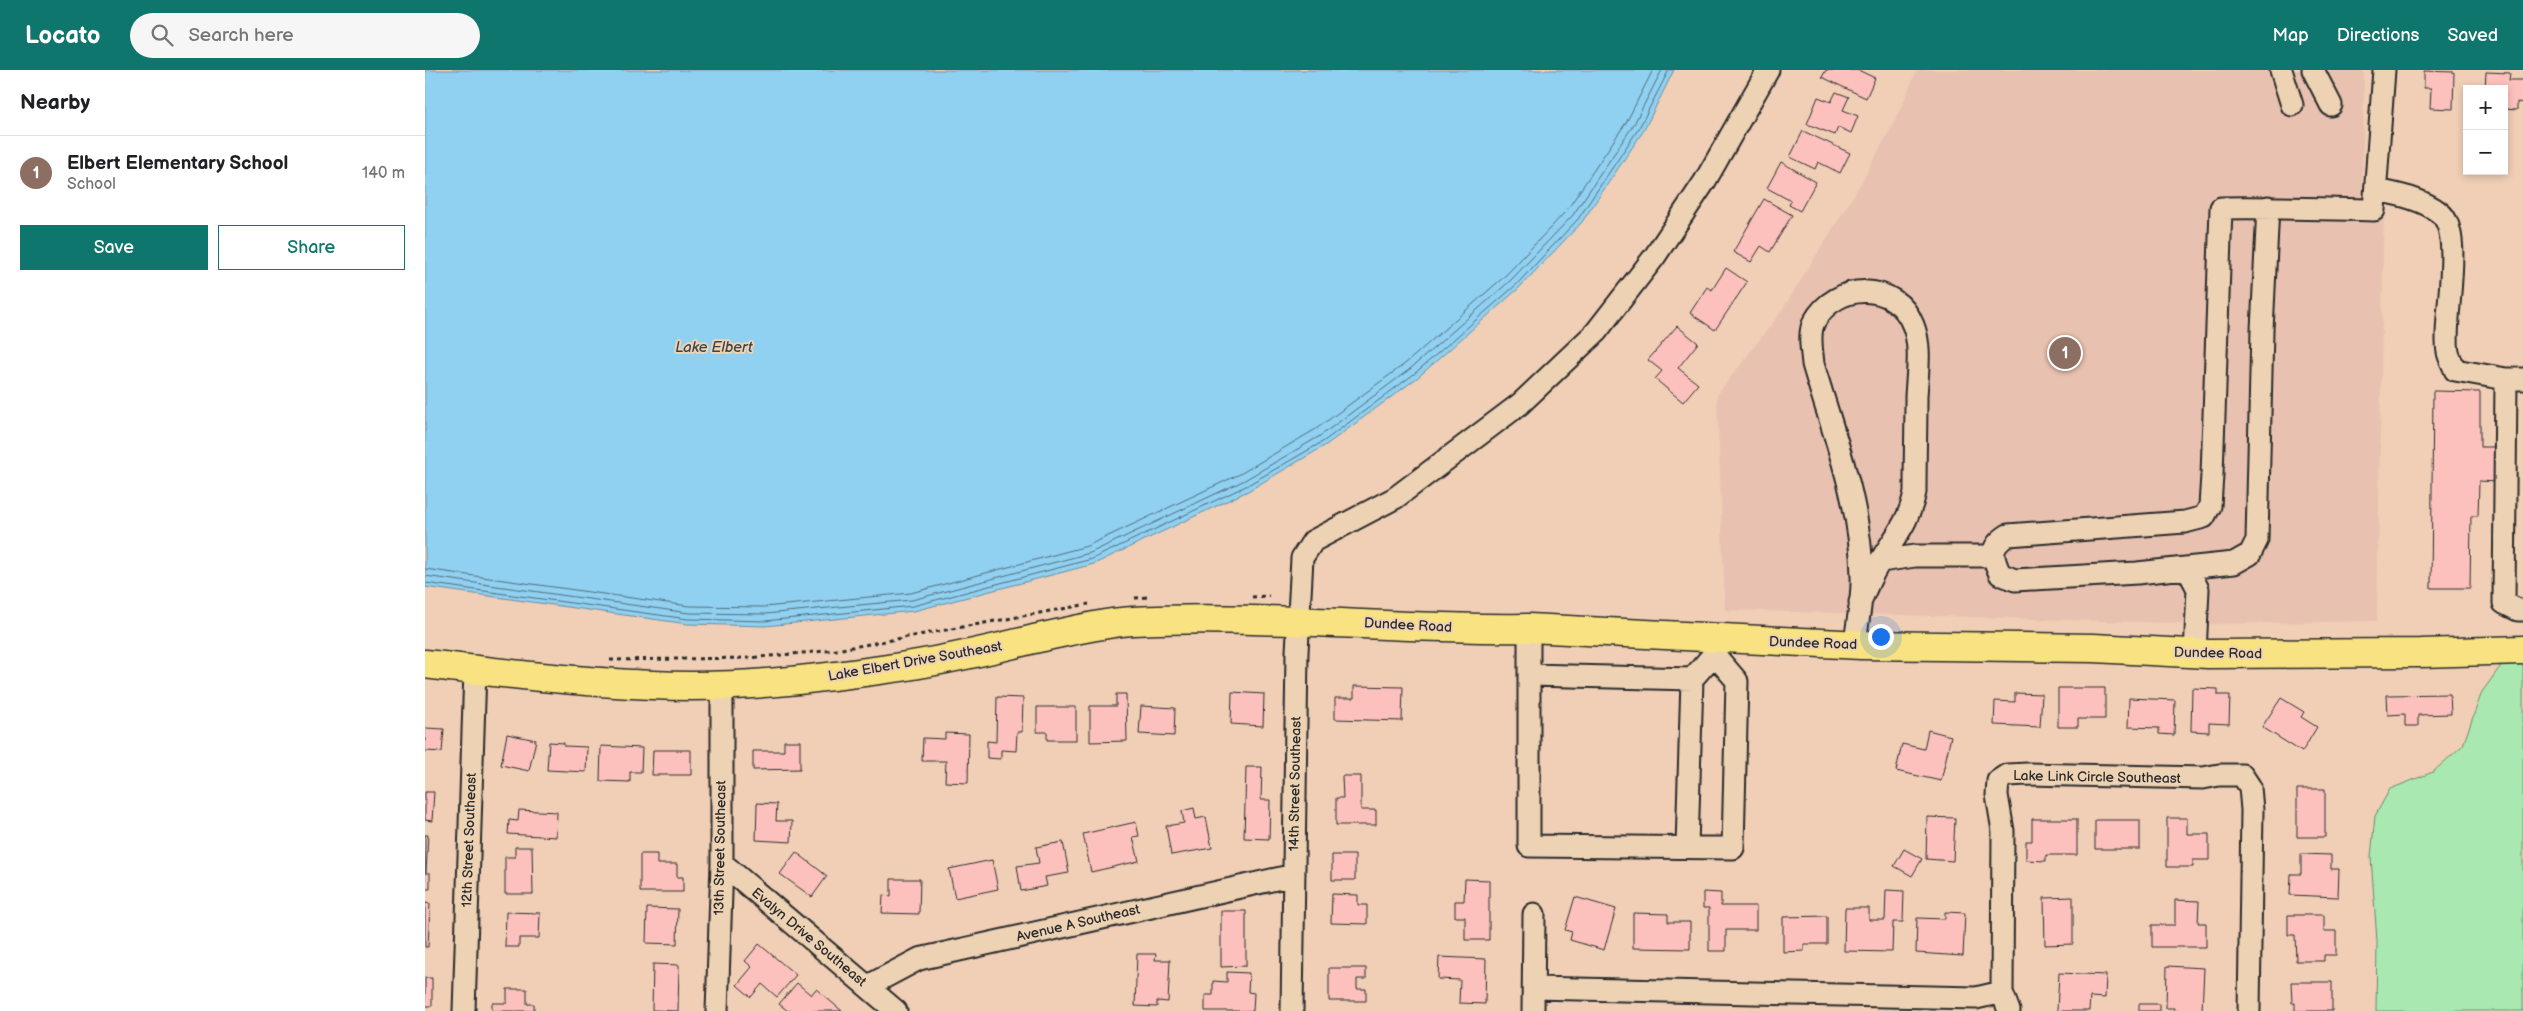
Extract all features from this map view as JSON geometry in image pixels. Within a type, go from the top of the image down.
[{"type":"main road","name":"Dundee Road","points":[[1157,609],[1298,620],[1529,628],[1714,646],[1855,645],[2094,648],[2195,654],[2421,653],[2523,650]]},
{"type":"main road","name":"Lake Elbert Drive Southeast","points":[[425,664],[655,685],[722,685],[803,680],[890,669],[1082,628],[1131,621],[1157,609]]},
{"type":"street","name":"14th Street Southeast","points":[[1293,1011],[1298,620],[1302,558],[1313,541],[1395,498],[1520,404],[1597,332],[1655,256],[1705,181],[1768,70]]},
{"type":"street","points":[[2281,70],[2292,105]]},
{"type":"street","points":[[2313,70],[2331,104]]},
{"type":"street","points":[[2375,200],[2384,70]]},
{"type":"street","points":[[2268,208],[2262,330],[2257,540],[2250,554],[2234,563],[2187,568],[2015,580],[1999,574],[1993,556],[1997,542],[2008,535],[2185,522],[2204,517],[2210,506],[2212,475],[2221,208],[2268,208],[2375,200],[2402,194],[2441,213],[2450,228],[2452,266],[2448,351],[2455,370],[2515,379],[2504,603],[2518,610],[2523,610]]},
{"type":"street","points":[[1855,645],[1862,578],[1854,501],[1813,364],[1811,341],[1814,323],[1828,305],[1851,292],[1877,291],[1899,304],[1913,325],[1918,351],[1915,492],[1912,510],[1881,561],[1860,602]]},
{"type":"street","points":[[1881,561],[1915,556],[1993,556]]},
{"type":"street","points":[[2187,568],[2198,589],[2195,654]]},
{"type":"street","points":[[1529,628],[1531,676],[1529,846],[1687,848],[1733,848],[1737,681],[1714,646],[1692,678],[1687,848]]},
{"type":"street","name":"12th Street Southeast","points":[[464,1011],[475,670]]},
{"type":"street","points":[[1531,676],[1692,678]]},
{"type":"street","name":"13th Street Southeast","points":[[717,1011],[721,863],[722,685]]},
{"type":"street","name":"Lake Link Circle Southeast","points":[[1534,988],[1763,1003],[1976,998],[2005,1001],[2003,831],[1997,795],[1998,781],[2007,775],[2028,774],[2203,778],[2219,775],[2241,775],[2250,787],[2252,810],[2249,1011]]},
{"type":"street","name":"Evalyn Drive Southeast","points":[[721,863],[896,1011]]},
{"type":"street","name":"Avenue A Southeast","points":[[868,986],[919,959],[1294,875]]},
{"type":"street","points":[[1533,1011],[1534,914]]},
{"type":"path","points":[[1244,597],[1269,596]]},
{"type":"path","points":[[1133,598],[1157,609]]},
{"type":"path","points":[[609,660],[748,658],[836,650],[1098,603]]},
{"type":"shaded area","points":[[1917,70],[2364,70],[2362,198],[2384,198],[2377,621],[2209,624],[1725,610],[1717,395],[1781,312],[1857,190],[1895,121]]},
{"type":"green space","points":[[2523,659],[2523,1011],[2376,1011],[2377,941],[2371,857],[2375,816],[2390,789],[2433,772],[2463,745],[2482,692],[2505,660]]},
{"type":"water","name":"Lake Elbert","points":[[425,70],[1674,70],[1644,130],[1582,222],[1519,288],[1417,378],[1326,445],[1248,491],[1094,564],[914,611],[765,626],[688,624],[425,587]]},
{"type":"building","points":[[1826,70],[1858,70],[1875,78],[1866,98],[1822,77]]},
{"type":"building","points":[[2424,71],[2454,72],[2453,109],[2430,108],[2431,88],[2424,88]]},
{"type":"building","points":[[2486,72],[2510,73],[2509,80],[2523,80],[2523,103],[2517,102],[2517,110],[2508,109],[2508,85],[2485,85]]},
{"type":"building","points":[[1836,92],[1849,97],[1843,110],[1858,116],[1851,133],[1838,127],[1835,135],[1807,124],[1818,97],[1831,102]]},
{"type":"building","points":[[1803,131],[1850,153],[1840,173],[1818,162],[1815,169],[1790,157]]},
{"type":"building","points":[[1781,162],[1816,182],[1800,211],[1789,205],[1791,201],[1767,188]]},
{"type":"building","points":[[1764,199],[1792,215],[1770,252],[1761,246],[1751,262],[1733,252]]},
{"type":"building","points":[[1726,268],[1747,282],[1715,330],[1690,313],[1707,287],[1712,290]]},
{"type":"building","points":[[1677,326],[1698,343],[1678,368],[1698,384],[1683,402],[1655,379],[1662,371],[1648,360]]},
{"type":"building","points":[[2433,391],[2480,392],[2480,447],[2499,447],[2499,482],[2479,481],[2478,516],[2471,516],[2470,588],[2431,588]]},
{"type":"building","points":[[1354,686],[1403,687],[1402,721],[1335,719],[1335,698],[1354,698]]},
{"type":"building","points":[[2058,688],[2105,688],[2105,719],[2078,719],[2078,727],[2058,727]]},
{"type":"building","points":[[2192,688],[2218,689],[2218,695],[2230,695],[2229,724],[2209,723],[2209,732],[2191,731]]},
{"type":"building","points":[[1232,692],[1264,694],[1263,726],[1231,724]]},
{"type":"building","points":[[2015,693],[2042,694],[2040,727],[1994,725],[1995,701],[2015,702]]},
{"type":"building","points":[[1116,694],[1126,694],[1127,741],[1090,742],[1090,706],[1116,706]]},
{"type":"building","points":[[2450,694],[2451,714],[2418,715],[2418,726],[2405,726],[2405,714],[2388,715],[2387,695]]},
{"type":"building","points":[[997,697],[1023,698],[1022,732],[1017,732],[1016,751],[1001,750],[1001,759],[987,758],[987,741],[996,742]]},
{"type":"building","points":[[2129,698],[2175,700],[2174,735],[2159,734],[2159,728],[2128,727]]},
{"type":"building","points":[[2281,698],[2304,712],[2301,717],[2317,727],[2302,752],[2262,727]]},
{"type":"building","points":[[1141,706],[1175,708],[1174,736],[1139,734]]},
{"type":"building","points":[[1037,707],[1076,707],[1076,740],[1047,740],[1047,732],[1037,732]]},
{"type":"building","points":[[425,728],[444,729],[442,752],[425,751]]},
{"type":"building","points":[[1928,730],[1951,736],[1941,781],[1896,771],[1902,744],[1924,749]]},
{"type":"building","points":[[945,733],[969,734],[968,783],[945,782],[946,761],[922,761],[923,738],[945,739]]},
{"type":"building","points":[[507,734],[536,740],[529,771],[501,765]]},
{"type":"building","points":[[784,741],[800,741],[800,769],[753,770],[753,751],[784,751]]},
{"type":"building","points":[[549,742],[564,743],[564,746],[587,747],[586,772],[547,770]]},
{"type":"building","points":[[601,746],[642,748],[641,772],[630,772],[630,782],[600,781]]},
{"type":"building","points":[[653,750],[691,750],[691,775],[652,775]]},
{"type":"building","points":[[1246,767],[1262,767],[1261,800],[1270,800],[1269,839],[1244,838]]},
{"type":"building","points":[[1342,776],[1361,776],[1361,810],[1376,810],[1376,825],[1336,825],[1336,798],[1343,798]]},
{"type":"building","points":[[2297,789],[2325,789],[2325,837],[2297,837]]},
{"type":"building","points":[[425,792],[434,792],[432,821],[425,820]]},
{"type":"building","points":[[757,803],[777,804],[776,821],[792,821],[791,842],[756,840]]},
{"type":"building","points":[[1194,808],[1196,819],[1206,817],[1212,848],[1171,855],[1166,826],[1184,823],[1182,811]]},
{"type":"building","points":[[519,810],[557,812],[556,837],[508,834],[509,820],[518,821]]},
{"type":"building","points":[[1927,817],[1955,818],[1953,861],[1926,859]]},
{"type":"building","points":[[2167,818],[2187,818],[2187,834],[2209,834],[2209,860],[2193,860],[2193,867],[2167,867]]},
{"type":"building","points":[[2032,819],[2077,819],[2077,855],[2046,855],[2046,861],[2026,860],[2026,841],[2032,841]]},
{"type":"building","points":[[2095,820],[2140,820],[2140,849],[2095,849]]},
{"type":"building","points":[[1136,822],[1139,836],[1133,837],[1139,861],[1091,872],[1083,834]]},
{"type":"building","points":[[425,835],[428,835],[426,873],[430,873],[430,889],[425,889]]},
{"type":"building","points":[[1063,842],[1069,873],[1045,877],[1047,886],[1021,891],[1017,866],[1039,863],[1036,847]]},
{"type":"building","points":[[515,847],[532,847],[533,894],[505,894],[505,857],[515,857]]},
{"type":"building","points":[[1904,849],[1922,859],[1912,876],[1894,866]]},
{"type":"building","points":[[796,852],[827,876],[812,897],[780,874]]},
{"type":"building","points":[[640,854],[657,854],[657,864],[677,864],[677,877],[683,877],[683,892],[640,892]]},
{"type":"building","points":[[2301,854],[2331,855],[2331,869],[2339,869],[2338,897],[2290,895],[2291,874],[2301,874]]},
{"type":"building","points":[[1332,855],[1355,855],[1355,880],[1332,880]]},
{"type":"building","points":[[992,860],[998,889],[955,898],[949,869]]},
{"type":"building","points":[[891,879],[920,879],[919,914],[882,913],[883,895],[891,896]]},
{"type":"building","points":[[1465,879],[1489,880],[1489,940],[1465,940],[1465,917],[1455,917],[1455,901],[1464,901]]},
{"type":"building","points":[[1886,890],[1904,891],[1903,922],[1893,922],[1892,952],[1844,951],[1845,908],[1869,908],[1869,920],[1885,920]]},
{"type":"building","points":[[1703,892],[1721,893],[1721,906],[1756,906],[1756,930],[1726,930],[1726,951],[1709,951],[1709,908],[1703,908]]},
{"type":"building","points":[[1332,894],[1358,895],[1358,905],[1367,905],[1367,924],[1331,923]]},
{"type":"building","points":[[1575,897],[1616,909],[1604,950],[1570,940],[1572,932],[1565,930]]},
{"type":"building","points":[[2073,897],[2073,944],[2045,945],[2044,898]]},
{"type":"building","points":[[2175,900],[2199,901],[2198,923],[2206,923],[2206,947],[2152,947],[2152,925],[2175,925]]},
{"type":"building","points":[[425,903],[430,904],[428,947],[425,947]]},
{"type":"building","points":[[647,908],[678,909],[677,944],[646,943]]},
{"type":"building","points":[[1221,911],[1246,911],[1246,966],[1221,967]]},
{"type":"building","points":[[506,912],[540,913],[539,938],[519,938],[519,947],[505,947]]},
{"type":"building","points":[[1945,912],[1965,913],[1963,956],[1916,953],[1917,918],[1945,919]]},
{"type":"building","points":[[1633,913],[1668,914],[1668,922],[1690,922],[1690,949],[1633,948]]},
{"type":"building","points":[[2288,915],[2324,915],[2324,931],[2336,931],[2336,955],[2324,955],[2324,961],[2296,961],[2295,935],[2288,935]]},
{"type":"building","points":[[1827,916],[1827,944],[1804,944],[1804,951],[1783,952],[1783,917]]},
{"type":"building","points":[[759,944],[796,975],[777,997],[762,984],[751,997],[737,985],[752,967],[745,961]]},
{"type":"building","points":[[1137,954],[1156,954],[1155,960],[1170,960],[1168,1002],[1157,1001],[1157,1007],[1135,1006]]},
{"type":"building","points":[[1439,957],[1486,959],[1485,1004],[1459,1003],[1460,980],[1438,979]]},
{"type":"building","points":[[653,964],[679,965],[678,1011],[652,1010]]},
{"type":"building","points":[[2167,966],[2204,968],[2202,1011],[2174,1011],[2174,1008],[2166,1008]]},
{"type":"building","points":[[1329,968],[1366,968],[1366,979],[1357,979],[1357,989],[1366,989],[1366,1001],[1329,1001]]},
{"type":"building","points":[[1227,972],[1249,973],[1248,992],[1254,993],[1253,1011],[1205,1011],[1205,995],[1213,995],[1213,981],[1227,982]]},
{"type":"building","points":[[2059,973],[2106,975],[2105,998],[2090,997],[2089,1011],[2057,1011]]},
{"type":"building","points":[[425,978],[432,978],[432,1006],[425,1006]]},
{"type":"building","points":[[2291,982],[2332,982],[2332,1011],[2295,1011],[2295,1003],[2292,1003]]},
{"type":"building","points":[[797,983],[811,995],[816,989],[842,1011],[788,1011],[779,1004]]},
{"type":"building","points":[[507,989],[527,989],[527,1004],[534,1004],[534,1011],[492,1011],[492,1003],[507,1003]]},
{"type":"building","points":[[2139,1004],[2159,1004],[2159,1011],[2139,1011]]},
{"type":"place","name":"Elbert Elementary School","points":[[2065,353]]}]
